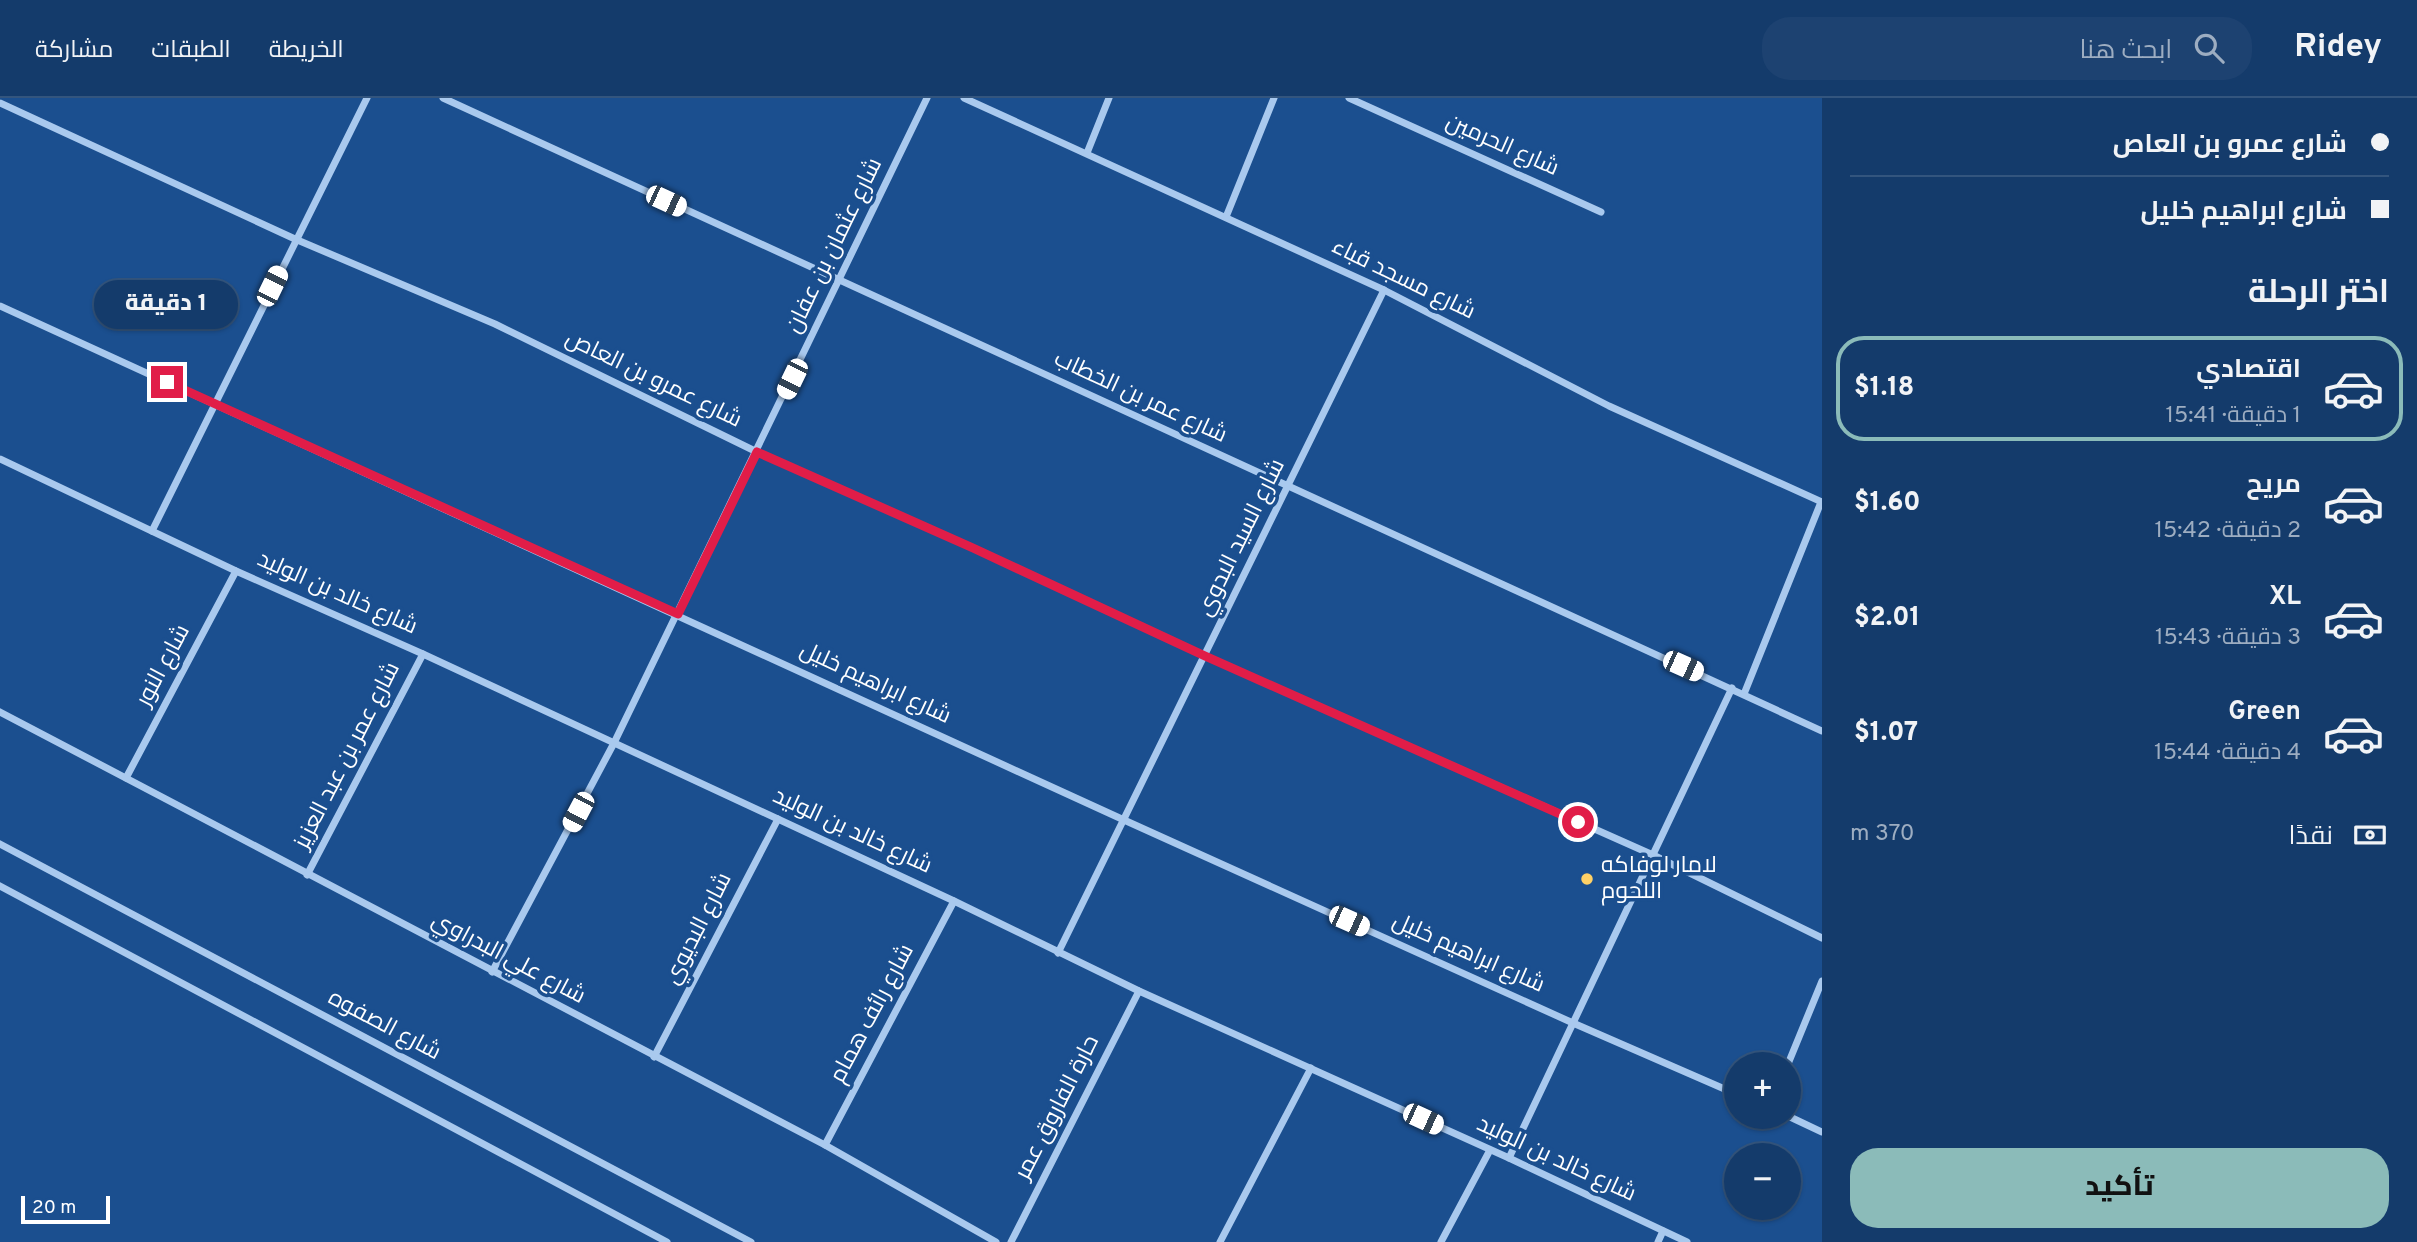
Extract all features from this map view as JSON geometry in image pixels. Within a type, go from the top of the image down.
[{"type":"street","points":[[152,531],[367,98]]},
{"type":"street","name":"شارع عمر بن الخطاب","points":[[443,98],[1822,731]]},
{"type":"street","name":"شارع عثمان بن عفان","points":[[492,972],[614,743],[927,98]]},
{"type":"street","name":"شارع مسجد قباء","points":[[964,98],[1384,290],[1609,406],[1822,502]]},
{"type":"street","points":[[1087,153],[1110,98]]},
{"type":"street","points":[[1226,217],[1273,98]]},
{"type":"street","name":"شارع الحرمين","points":[[1349,98],[1601,212]]},
{"type":"street","name":"شارع عمرو بن العاص","points":[[0,103],[295,239],[495,324],[757,452],[973,548],[1205,656],[1653,855],[1822,937]]},
{"type":"street","name":"شارع السيد البدوي","points":[[1058,953],[1384,290]]},
{"type":"street","name":"شارع ابراهيم خليل","points":[[0,306],[1124,820],[1724,1089]]},
{"type":"street","name":"شارع خالد بن الوليد","points":[[0,459],[236,571],[423,654],[954,901],[1139,991],[1509,1158],[1687,1242]]},
{"type":"street","points":[[1744,694],[1822,502]]},
{"type":"street","name":"شارع النور","points":[[126,778],[236,571]]},
{"type":"street","name":"شارع عمر بن عبد العزيز","points":[[307,875],[423,654]]},
{"type":"street","points":[[1509,1158],[1732,688]]},
{"type":"street","name":"شارع علي البدراوي","points":[[0,712],[825,1145],[996,1242]]},
{"type":"street","name":"شارع البديوي","points":[[654,1057],[778,819]]},
{"type":"street","name":"شارع الصفوه","points":[[0,844],[751,1242]]},
{"type":"street","points":[[0,886],[667,1242]]},
{"type":"street","name":"شارع رائف همام","points":[[825,1145],[954,901]]},
{"type":"street","points":[[1793,1052],[1822,981]]},
{"type":"street","name":"حارة الفاروق عمر","points":[[1011,1242],[1139,991]]},
{"type":"street","points":[[1220,1242],[1311,1068]]},
{"type":"street","points":[[1801,1122],[1822,1132]]},
{"type":"street","points":[[1441,1242],[1490,1150]]},
{"type":"street","points":[[1658,1242],[1664,1231]]},
{"type":"place","name":"لامار لوفاكه اللحوم","points":[[1587,879]]},
{"type":"route","points":[[167,382],[678,614],[757,452],[1578,822]]}]
